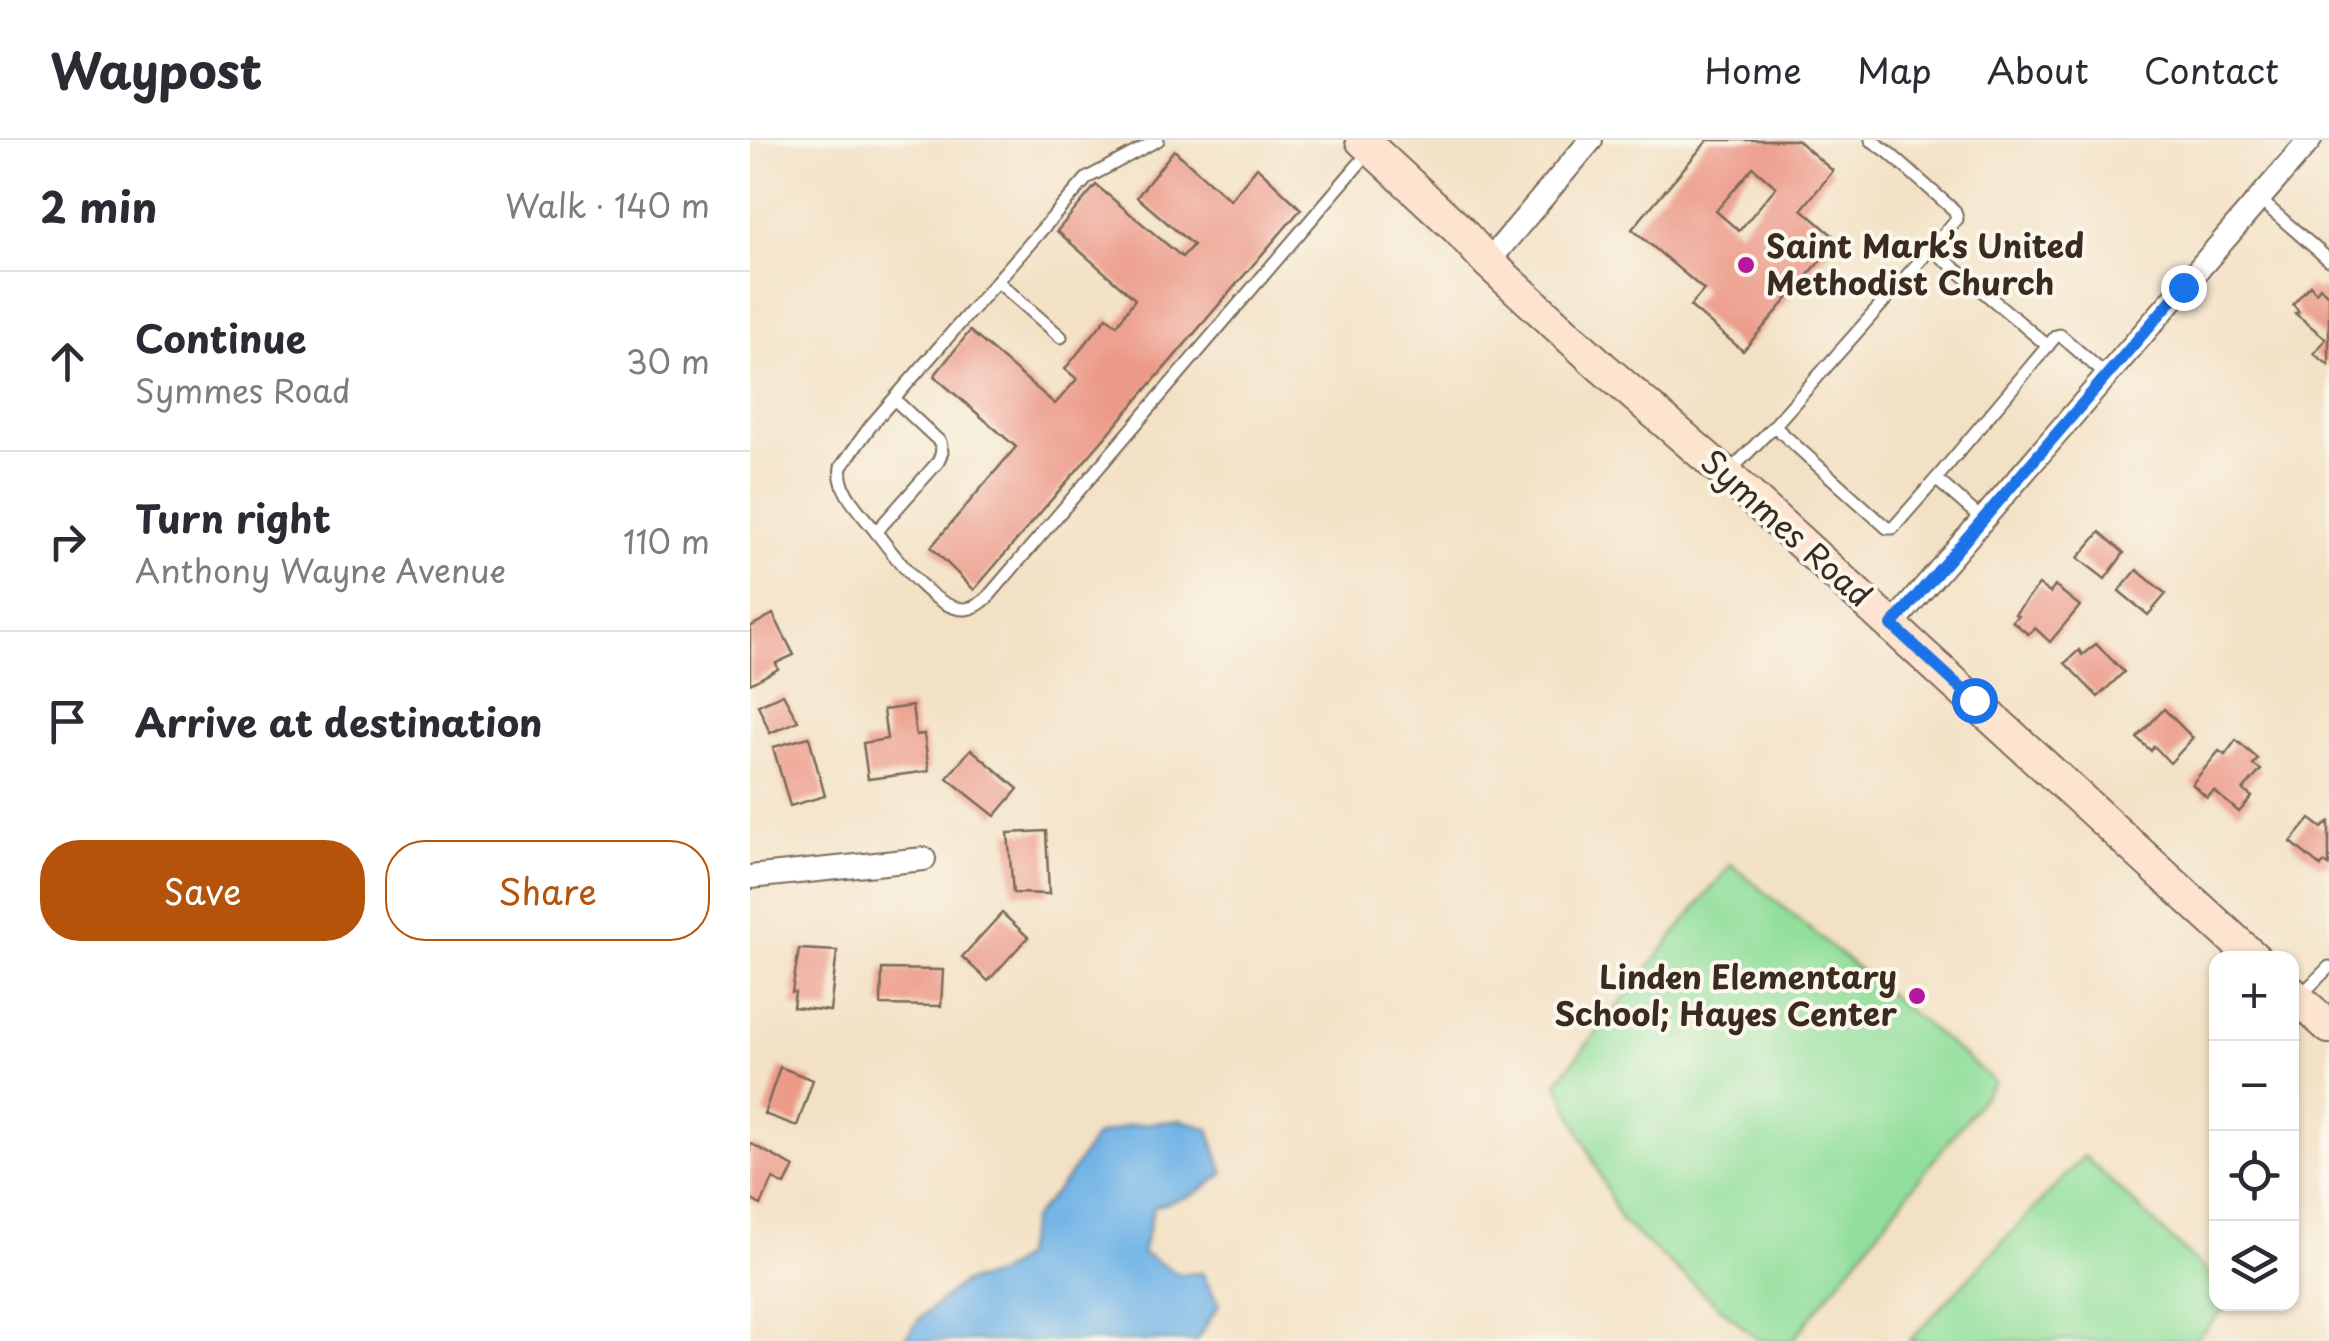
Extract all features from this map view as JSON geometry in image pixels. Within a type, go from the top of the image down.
[{"type":"main road","name":"Symmes Road","points":[[1367,144],[1602,367],[1727,474],[2246,951]]},
{"type":"main road","points":[[2299,1000],[2329,1027]]},
{"type":"street","points":[[1488,262],[1591,140]]},
{"type":"street","points":[[1892,625],[2310,140]]},
{"type":"street","points":[[750,877],[924,859]]},
{"type":"lane","points":[[1158,140],[1087,178],[894,399],[841,467],[842,487],[876,532],[906,570],[945,604],[962,610],[976,607],[988,598],[1367,144]]},
{"type":"lane","points":[[1727,474],[1957,219],[1955,210],[1871,140]]},
{"type":"lane","points":[[2260,198],[2329,260]]},
{"type":"lane","points":[[1932,249],[2048,346]]},
{"type":"lane","points":[[998,281],[1061,337]]},
{"type":"lane","points":[[1774,426],[1887,528],[1894,528],[2060,335],[2106,376]]},
{"type":"lane","points":[[876,532],[938,462],[942,452],[940,442],[894,399]]},
{"type":"lane","points":[[1936,479],[1982,520]]},
{"type":"lane","points":[[2299,993],[2329,967]]},
{"type":"green space","points":[[1731,864],[1995,1082],[1792,1341],[1759,1341],[1621,1221],[1557,1082]]},
{"type":"green space","points":[[2084,1156],[2209,1274],[2209,1311],[2223,1311],[2194,1341],[1909,1341]]},
{"type":"water","points":[[1182,1120],[1209,1129],[1224,1174],[1193,1195],[1154,1207],[1142,1253],[1179,1274],[1202,1273],[1219,1305],[1196,1341],[903,1341],[920,1318],[962,1283],[997,1275],[1022,1257],[1032,1219],[1069,1176],[1095,1136],[1130,1125]]},
{"type":"building","name":"Saint Mark’s United Methodist Church","points":[[1708,140],[1797,140],[1833,171],[1802,209],[1838,240],[1743,351],[1690,306],[1704,290],[1632,229]],"holes":[[[1753,167],[1776,187],[1739,231],[1716,211]]]},
{"type":"building","points":[[1174,150],[1230,200],[1257,167],[1301,209],[974,590],[931,547],[1016,447],[934,376],[970,331],[1055,404],[1077,379],[1065,369],[1107,317],[1117,325],[1135,299],[1057,231],[1096,185],[1182,257],[1193,245],[1137,197]]},
{"type":"building","points":[[2310,285],[2316,292],[2320,287],[2329,296],[2329,365],[2314,354],[2326,339],[2295,313],[2299,312],[2293,304]]},
{"type":"building","points":[[2100,532],[2124,553],[2105,579],[2078,558]]},
{"type":"building","points":[[2137,570],[2166,594],[2148,615],[2119,591]]},
{"type":"building","points":[[2039,585],[2050,593],[2055,586],[2080,606],[2050,642],[2035,628],[2028,634],[2012,621]]},
{"type":"building","points":[[773,614],[794,655],[776,663],[778,669],[750,684],[750,627]]},
{"type":"building","points":[[2096,644],[2124,672],[2098,697],[2065,663],[2079,650],[2082,655]]},
{"type":"building","points":[[783,694],[798,721],[770,733],[758,705]]},
{"type":"building","points":[[912,706],[916,735],[924,734],[929,771],[868,779],[863,743],[887,739],[883,710]]},
{"type":"building","points":[[2164,709],[2193,738],[2170,763],[2154,746],[2151,751],[2137,738]]},
{"type":"building","points":[[809,737],[825,796],[790,806],[773,747]]},
{"type":"building","points":[[2236,740],[2258,759],[2253,765],[2261,770],[2243,790],[2252,797],[2239,812],[2214,791],[2207,798],[2192,784],[2219,751],[2225,755]]},
{"type":"building","points":[[971,749],[1018,789],[995,816],[947,778]]},
{"type":"building","points":[[2310,819],[2322,828],[2329,822],[2329,866],[2324,863],[2321,867],[2291,842]]},
{"type":"building","points":[[1046,831],[1049,894],[1013,893],[1008,833]]},
{"type":"building","points":[[1002,913],[1028,937],[988,981],[962,957]]},
{"type":"building","points":[[799,949],[837,951],[830,1011],[793,1007]]},
{"type":"building","points":[[882,969],[943,970],[941,1006],[881,1005]]},
{"type":"building","points":[[780,1067],[813,1080],[797,1126],[764,1114]]},
{"type":"building","points":[[750,1143],[794,1167],[785,1185],[773,1179],[761,1205],[750,1199]]},
{"type":"place","name":"Saint Mark’s United Methodist Church","points":[[1746,265]]},
{"type":"place","name":"Linden Elementary School; Hayes Center","points":[[1917,996]]},
{"type":"route","points":[[1974,700],[1892,625],[2183,287]]}]
